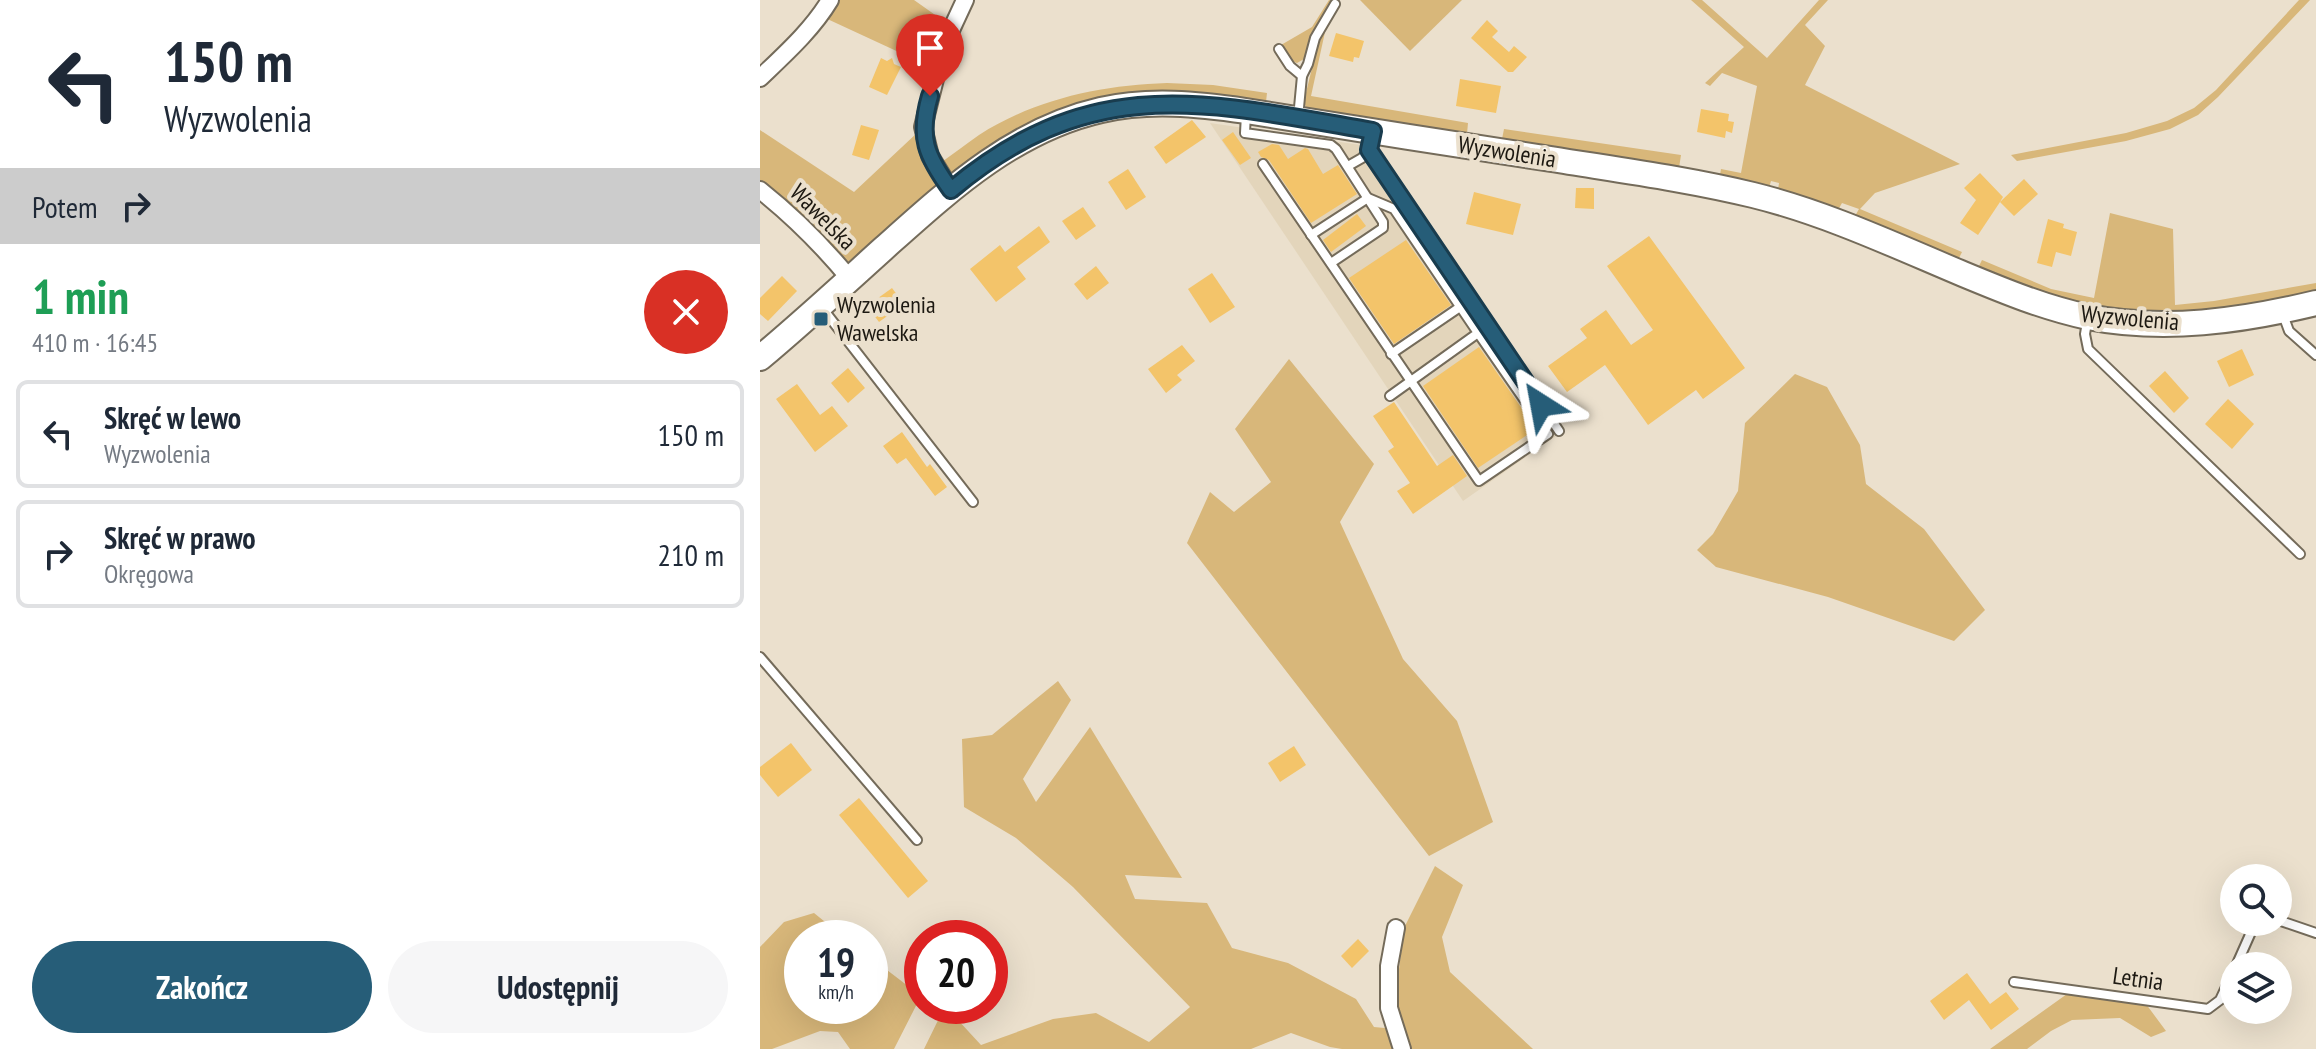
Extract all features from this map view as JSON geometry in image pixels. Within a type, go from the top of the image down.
[{"type":"street","points":[[760,78],[812,25],[830,0]]},
{"type":"street","points":[[951,190],[930,156],[923,127],[939,63],[965,0]]},
{"type":"street","name":"Wyzwolenia","points":[[760,358],[951,190],[1012,145],[1055,124],[1085,114],[1116,107],[1164,103],[1298,119],[1371,140],[1655,176],[1759,197],[1856,229],[2024,299],[2088,317],[2127,323],[2176,325],[2222,321],[2316,303]]},
{"type":"street","name":"Wawelska","points":[[760,190],[798,221],[850,279]]},
{"type":"street","points":[[1396,928],[1389,966],[1389,1008],[1402,1049]]},
{"type":"lane","points":[[1298,119],[1302,76],[1315,38],[1335,4]]},
{"type":"lane","points":[[1279,49],[1290,66],[1302,76]]},
{"type":"lane","points":[[1246,111],[1245,133],[1331,145],[1341,155],[1383,222],[1383,228],[1331,263]]},
{"type":"lane","points":[[1348,166],[1362,158],[1371,140]]},
{"type":"lane","points":[[1371,140],[1559,431]]},
{"type":"lane","points":[[1263,164],[1479,481],[1548,434],[1394,209],[1368,198]]},
{"type":"lane","points":[[1311,235],[1368,198]]},
{"type":"lane","points":[[820,305],[973,502]]},
{"type":"lane","points":[[1391,354],[1460,307]]},
{"type":"lane","points":[[2282,311],[2289,331],[2316,355]]},
{"type":"lane","points":[[2088,317],[2085,334],[2088,349],[2300,554]]},
{"type":"lane","points":[[1390,396],[1478,333]]},
{"type":"lane","points":[[760,657],[917,840]]},
{"type":"lane","points":[[2292,925],[2316,933]]},
{"type":"lane","name":"Letnia","points":[[2014,982],[2208,1009],[2220,1000]]},
{"type":"shaded area","points":[[835,0],[914,0],[948,24],[927,88],[924,86],[931,67],[823,17]]},
{"type":"shaded area","points":[[1329,0],[1304,59],[1294,62],[1281,45],[1312,27]]},
{"type":"shaded area","points":[[1360,0],[1462,0],[1410,51]]},
{"type":"shaded area","points":[[1691,0],[1702,0],[1767,58],[1819,0],[1828,0],[1805,25],[1825,46],[1805,85],[1960,164],[1875,193],[1860,209],[1962,252],[1958,260],[1855,216],[1859,209],[1842,203],[1838,210],[1778,190],[1779,183],[1771,181],[1769,188],[1720,175],[1721,169],[1741,173],[1757,86],[1722,73],[1710,86],[1705,83],[1744,47]]},
{"type":"shaded area","points":[[2299,0],[2310,0],[2198,115],[2170,129],[2126,141],[2017,161],[2011,155],[2126,133],[2167,121],[2194,108],[2216,90]]},
{"type":"shaded area","points":[[1325,32],[1311,96],[1468,123],[1467,134],[1306,108],[1304,101],[1319,39]]},
{"type":"shaded area","points":[[1167,83],[1213,85],[1267,93],[1266,102],[1181,91],[1108,96],[1024,126],[998,140],[949,175],[939,164],[1000,123],[1046,103],[1118,87]]},
{"type":"shaded area","points":[[1210,123],[1361,145],[1556,436],[1463,501]]},
{"type":"shaded area","points":[[1504,129],[1681,155],[1679,168],[1502,139]]},
{"type":"shaded area","points":[[760,130],[854,192],[918,132],[938,185],[846,266],[811,228],[821,207],[817,205],[802,221],[760,184]]},
{"type":"shaded area","points":[[2110,213],[2173,229],[2175,305],[2316,283],[2316,292],[2206,312],[2143,313],[2071,300],[1978,268],[1982,260],[2051,289],[2094,298]]},
{"type":"shaded area","points":[[1289,359],[1374,464],[1340,522],[1403,659],[1457,721],[1493,822],[1429,856],[1187,543],[1210,492],[1234,512],[1271,482],[1235,429]]},
{"type":"shaded area","points":[[1795,374],[1827,387],[1860,445],[1866,484],[1924,529],[1985,610],[1954,641],[1828,597],[1716,567],[1697,550],[1713,534],[1738,491],[1745,423]]},
{"type":"shaded area","points":[[1058,681],[1071,700],[1023,779],[1036,802],[1090,727],[1182,878],[1125,875],[1135,899],[1207,903],[1232,948],[1288,963],[1356,999],[1374,1027],[1406,1030],[1395,1002],[1404,928],[1435,866],[1463,885],[1442,937],[1450,972],[1533,1049],[1342,1049],[1291,1033],[1251,1049],[924,1049],[936,1024],[962,1024],[981,1045],[1053,1019],[1096,1013],[1149,1042],[1190,1007],[1073,887],[1016,838],[964,807],[962,739],[992,735]]},
{"type":"shaded area","points":[[814,913],[823,920],[791,920]]},
{"type":"shaded area","points":[[784,922],[784,1024],[888,1024],[888,971],[904,983],[904,1024],[907,1024],[894,1049],[850,1049],[838,1032],[820,1031],[772,1049],[760,1049],[760,947]]},
{"type":"shaded area","points":[[2067,994],[2146,1004],[2166,1031],[2151,1037],[2120,1018],[2072,1020],[2027,1049],[1990,1049]]},
{"type":"building","points":[[1487,20],[1498,31],[1492,37],[1509,52],[1514,46],[1527,57],[1513,72],[1508,72],[1471,38]]},
{"type":"building","points":[[1336,33],[1364,41],[1359,58],[1354,57],[1353,62],[1329,56]]},
{"type":"building","points":[[881,58],[887,61],[892,58],[894,64],[901,67],[887,95],[869,87]]},
{"type":"building","points":[[1460,79],[1501,86],[1496,113],[1456,106]]},
{"type":"building","points":[[1701,109],[1729,114],[1728,121],[1734,122],[1732,133],[1726,131],[1725,138],[1697,132]]},
{"type":"building","points":[[1192,120],[1206,137],[1166,164],[1154,147]]},
{"type":"building","points":[[861,125],[879,130],[869,160],[852,155]]},
{"type":"building","points":[[1233,132],[1251,158],[1240,165],[1222,140]]},
{"type":"building","points":[[1272,144],[1279,145],[1288,159],[1308,149],[1323,174],[1338,165],[1357,194],[1311,223],[1269,160],[1258,152]]},
{"type":"building","points":[[1128,169],[1146,197],[1126,210],[1108,182]]},
{"type":"building","points":[[1980,173],[2003,197],[1978,235],[1960,223],[1976,200],[1964,188]]},
{"type":"building","points":[[2024,179],[2038,194],[2014,216],[2000,202]]},
{"type":"building","points":[[1576,188],[1594,188],[1594,209],[1575,208]]},
{"type":"building","points":[[1474,192],[1521,204],[1513,235],[1466,224]]},
{"type":"building","points":[[1083,207],[1096,226],[1076,240],[1062,221]]},
{"type":"building","points":[[1357,214],[1366,226],[1331,252],[1323,240]]},
{"type":"building","points":[[2048,219],[2077,232],[2071,256],[2056,252],[2052,267],[2037,263]]},
{"type":"building","points":[[1039,226],[1050,242],[1017,267],[1026,279],[996,302],[970,269],[1000,245],[1005,252]]},
{"type":"building","points":[[1649,236],[1745,368],[1703,399],[1696,390],[1648,425],[1605,365],[1567,392],[1548,366],[1587,338],[1580,329],[1606,310],[1631,345],[1653,330],[1607,266]]},
{"type":"building","points":[[1406,240],[1451,305],[1394,344],[1349,278]]},
{"type":"building","points":[[1096,266],[1109,283],[1087,300],[1074,284]]},
{"type":"building","points":[[1212,273],[1235,307],[1210,323],[1188,289]]},
{"type":"building","points":[[782,276],[797,291],[768,321],[760,314],[760,298]]},
{"type":"building","points":[[892,288],[904,304],[879,322],[867,306]]},
{"type":"building","points":[[1182,345],[1195,361],[1177,375],[1182,380],[1166,393],[1148,369]]},
{"type":"building","points":[[1479,347],[1536,429],[1478,468],[1423,386]]},
{"type":"building","points":[[2242,349],[2254,375],[2229,387],[2217,361]]},
{"type":"building","points":[[848,368],[865,388],[848,403],[831,383]]},
{"type":"building","points":[[2165,371],[2189,398],[2174,413],[2149,386]]},
{"type":"building","points":[[797,384],[820,415],[832,406],[848,426],[815,452],[776,399]]},
{"type":"building","points":[[2228,399],[2254,424],[2232,449],[2205,424]]},
{"type":"building","points":[[1394,402],[1437,466],[1453,455],[1467,476],[1413,514],[1397,491],[1410,483],[1388,451],[1394,447],[1373,416]]},
{"type":"building","points":[[902,432],[927,467],[930,464],[947,487],[935,496],[906,458],[897,464],[883,446]]},
{"type":"building","points":[[791,743],[812,770],[778,797],[760,775],[760,767]]},
{"type":"building","points":[[1294,746],[1306,765],[1280,782],[1268,763]]},
{"type":"building","points":[[859,798],[928,881],[908,898],[839,815]]},
{"type":"building","points":[[1358,939],[1369,951],[1352,968],[1341,956]]},
{"type":"building","points":[[1967,973],[1990,1004],[2006,992],[2019,1009],[1991,1030],[1969,1000],[1944,1020],[1930,1001]]},
{"type":"place","name":"Wyzwolenia Wawelska","points":[[821,319]]},
{"type":"route","points":[[930,96],[924,118],[924,138],[930,156],[951,190],[979,167],[1027,137],[1069,119],[1116,107],[1164,103],[1198,105],[1373,131],[1369,150],[1541,405]]}]
